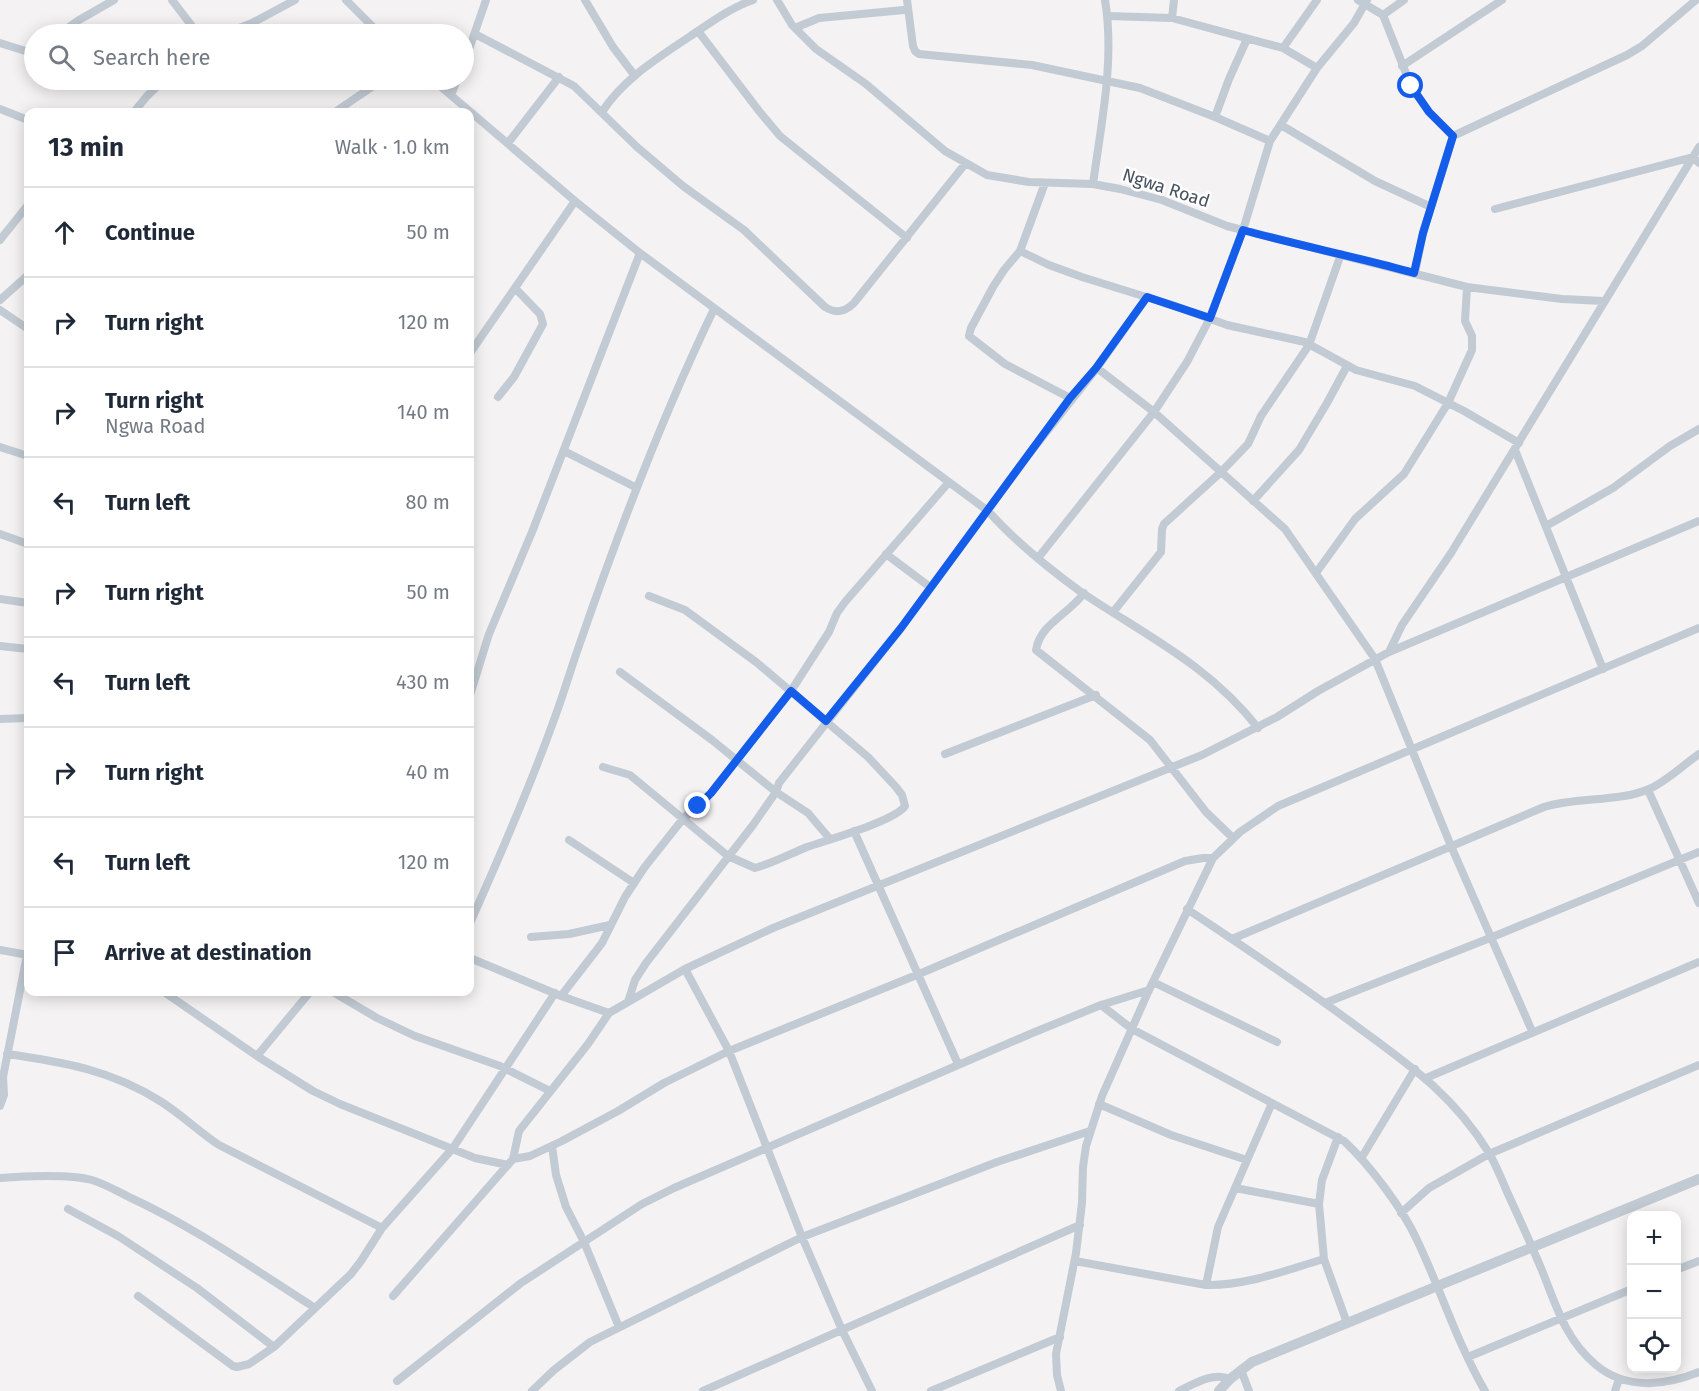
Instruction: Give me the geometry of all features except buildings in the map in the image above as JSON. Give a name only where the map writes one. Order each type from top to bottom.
[{"type":"street","points":[[73,24],[114,0]]},
{"type":"street","points":[[172,0],[190,24]]},
{"type":"street","points":[[249,24],[294,0]]},
{"type":"street","points":[[346,0],[370,24]]},
{"type":"street","points":[[585,0],[613,47],[635,76]]},
{"type":"street","points":[[602,112],[614,96],[635,76],[732,9],[753,0]]},
{"type":"street","name":"Ngwa Road","points":[[777,0],[785,16],[816,49],[866,84],[945,151],[965,164],[998,178],[1045,183],[1093,184],[1162,200],[1227,226],[1467,287],[1562,299],[1603,301]]},
{"type":"street","points":[[1093,184],[1107,81],[1108,16],[1105,0]]},
{"type":"street","points":[[1172,18],[1174,0]]},
{"type":"street","points":[[1283,48],[1317,0]]},
{"type":"street","points":[[1383,15],[1404,0]]},
{"type":"street","points":[[1402,66],[1502,0]]},
{"type":"street","points":[[1414,273],[1453,136],[1468,127],[1627,55],[1642,46],[1696,0]]},
{"type":"street","points":[[483,2],[475,34],[574,86],[638,147],[683,186],[744,230],[830,310],[841,312],[849,308],[965,164]]},
{"type":"street","points":[[1038,558],[1154,412],[1187,362],[1210,318],[1243,230],[1270,141],[1317,68],[1354,23],[1363,2],[1383,15],[1402,66],[1419,99],[1453,136]]},
{"type":"street","points":[[795,28],[819,18],[904,10],[908,4]]},
{"type":"street","points":[[908,4],[913,46],[919,54],[1032,65],[1140,88],[1270,141]]},
{"type":"street","points":[[1108,16],[1172,18],[1283,48],[1317,68]]},
{"type":"street","points":[[698,31],[780,136],[907,238]]},
{"type":"street","points":[[1215,117],[1247,39]]},
{"type":"street","points":[[0,43],[24,50]]},
{"type":"street","points":[[508,143],[559,77]]},
{"type":"street","points":[[137,108],[153,90]]},
{"type":"street","points":[[340,108],[367,90]]},
{"type":"street","points":[[445,90],[461,108]]},
{"type":"street","points":[[451,95],[453,90]]},
{"type":"street","points":[[0,109],[24,118]]},
{"type":"street","points":[[474,118],[508,143],[639,253],[988,511],[1011,535],[1084,593],[1204,673],[1232,697],[1258,728]]},
{"type":"street","points":[[1281,125],[1375,181],[1431,207]]},
{"type":"street","points":[[1389,652],[1402,625],[1451,553],[1603,301],[1696,160],[1699,147]]},
{"type":"street","points":[[1495,209],[1696,160]]},
{"type":"street","points":[[1045,183],[1020,251],[993,287],[969,336],[1005,364],[1070,398]]},
{"type":"street","points":[[474,347],[575,201]]},
{"type":"street","points":[[0,240],[24,210]]},
{"type":"street","points":[[1020,251],[1082,277],[1227,325],[1297,340],[1347,366],[1373,376],[1406,382],[1448,402],[1517,446],[1603,669]]},
{"type":"street","points":[[474,682],[489,634],[564,451],[639,253]]},
{"type":"street","points":[[1114,611],[1161,552],[1164,524],[1248,444],[1261,416],[1309,345],[1341,254]]},
{"type":"street","points":[[0,300],[24,279]]},
{"type":"street","points":[[1316,573],[1355,519],[1404,474],[1448,402],[1472,350],[1472,336],[1465,321],[1467,287]]},
{"type":"street","points":[[498,397],[514,377],[543,324],[540,314],[514,288]]},
{"type":"street","points":[[628,1002],[635,980],[646,963],[776,792],[779,783],[826,721],[901,628],[1147,297]]},
{"type":"street","points":[[474,914],[554,720],[637,488],[685,368],[714,309]]},
{"type":"street","points":[[0,310],[24,326]]},
{"type":"street","points":[[1253,501],[1299,450],[1328,403],[1347,366]]},
{"type":"street","points":[[1096,368],[1154,412],[1292,537],[1375,659],[1451,846],[1532,1031]]},
{"type":"street","points":[[1546,526],[1613,488],[1670,446],[1699,429]]},
{"type":"street","points":[[0,447],[24,455]]},
{"type":"street","points":[[564,451],[637,488]]},
{"type":"street","points":[[138,1296],[237,1367],[249,1364],[274,1347],[351,1274],[382,1228],[453,1148],[558,994],[592,957],[634,884],[682,820],[711,793],[791,691],[829,632],[837,614],[949,482]]},
{"type":"street","points":[[393,1296],[511,1162],[519,1131],[588,1044],[609,1013],[685,969],[773,928],[1225,745],[1389,652],[1699,521]]},
{"type":"street","points":[[0,534],[24,543]]},
{"type":"street","points":[[886,554],[930,587]]},
{"type":"street","points":[[1084,593],[1072,608],[1046,628],[1037,642],[1036,650],[1144,735],[1206,812],[1233,838]]},
{"type":"street","points":[[603,767],[630,775],[728,856],[755,868],[898,813],[903,809],[905,803],[896,787],[876,765],[756,662],[694,616],[675,605],[649,596]]},
{"type":"street","points":[[0,599],[24,602]]},
{"type":"street","points":[[1061,1391],[1056,1364],[1075,1261],[1080,1225],[1083,1167],[1090,1131],[1099,1104],[1151,986],[1213,858],[1233,838],[1278,806],[1699,628]]},
{"type":"street","points":[[0,646],[24,649]]},
{"type":"street","points":[[620,672],[776,792],[808,813],[830,839]]},
{"type":"street","points":[[945,754],[1095,695]]},
{"type":"street","points":[[0,719],[24,718]]},
{"type":"street","points":[[1232,939],[1554,804],[1648,790],[1699,754]]},
{"type":"street","points":[[1648,790],[1699,903]]},
{"type":"street","points":[[854,831],[958,1064]]},
{"type":"street","points":[[569,840],[634,884]]},
{"type":"street","points":[[1325,1003],[1699,852]]},
{"type":"street","points":[[170,996],[313,1091],[475,1158],[511,1162],[552,1146],[618,1111],[664,1083],[729,1051],[919,974],[1185,861],[1213,858]]},
{"type":"street","points":[[1187,909],[1325,1003],[1414,1069],[1459,1111],[1489,1154],[1532,1246],[1567,1332],[1584,1354],[1598,1367],[1619,1379],[1644,1384],[1666,1382],[1699,1372]]},
{"type":"street","points":[[531,937],[569,934],[610,925]]},
{"type":"street","points":[[0,950],[24,954]]},
{"type":"street","points":[[474,960],[609,1013]]},
{"type":"street","points":[[1426,1078],[1532,1031],[1699,962]]},
{"type":"street","points":[[685,969],[729,1051],[802,1237],[842,1330],[872,1391]]},
{"type":"street","points":[[0,1106],[4,1095],[3,1077],[7,1054],[24,974]]},
{"type":"street","points":[[397,1381],[521,1282],[642,1204],[767,1146],[1101,1005],[1151,986],[1277,1042]]},
{"type":"street","points":[[257,1056],[307,996]]},
{"type":"street","points":[[340,996],[377,1018],[415,1036],[506,1069],[550,1091]]},
{"type":"street","points":[[1101,1005],[1132,1029],[1338,1137],[1362,1157],[1416,1238],[1485,1391]]},
{"type":"street","points":[[7,1054],[69,1063],[126,1082],[175,1110],[202,1134],[219,1145],[382,1228]]},
{"type":"street","points":[[1401,1213],[1429,1188],[1489,1154],[1699,1065]]},
{"type":"street","points":[[1362,1157],[1414,1069]]},
{"type":"street","points":[[1206,1285],[1218,1227],[1272,1103]]},
{"type":"street","points":[[1099,1104],[1171,1136],[1247,1160]]},
{"type":"street","points":[[532,1391],[554,1370],[590,1342],[802,1237],[997,1162],[1090,1131]]},
{"type":"street","points":[[1338,1137],[1322,1180],[1319,1204],[1324,1259],[1347,1323]]},
{"type":"street","points":[[552,1146],[556,1175],[563,1199],[584,1242],[619,1327]]},
{"type":"street","points":[[0,1179],[38,1176],[92,1180],[179,1222],[315,1308]]},
{"type":"street","points":[[1219,1391],[1240,1370],[1252,1362],[1699,1179]]},
{"type":"street","points":[[1235,1188],[1319,1204]]},
{"type":"street","points":[[68,1209],[118,1236],[197,1288],[274,1347]]},
{"type":"street","points":[[703,1391],[1080,1225]]},
{"type":"street","points":[[1075,1261],[1206,1285],[1221,1285],[1261,1277],[1324,1259]]},
{"type":"street","points":[[1681,1268],[1699,1261]]},
{"type":"street","points":[[1468,1357],[1627,1291]]},
{"type":"street","points":[[931,1391],[1060,1337]]},
{"type":"street","points":[[1240,1370],[1249,1391]]},
{"type":"street","points":[[1179,1391],[1209,1378],[1221,1376],[1230,1379]]},
{"type":"street","points":[[1615,1391],[1619,1379]]},
{"type":"route","points":[[698,806],[711,793],[791,691],[826,721],[901,628],[1147,297],[1210,318],[1243,230],[1414,273],[1423,233],[1453,136],[1429,112],[1411,86]]}]
